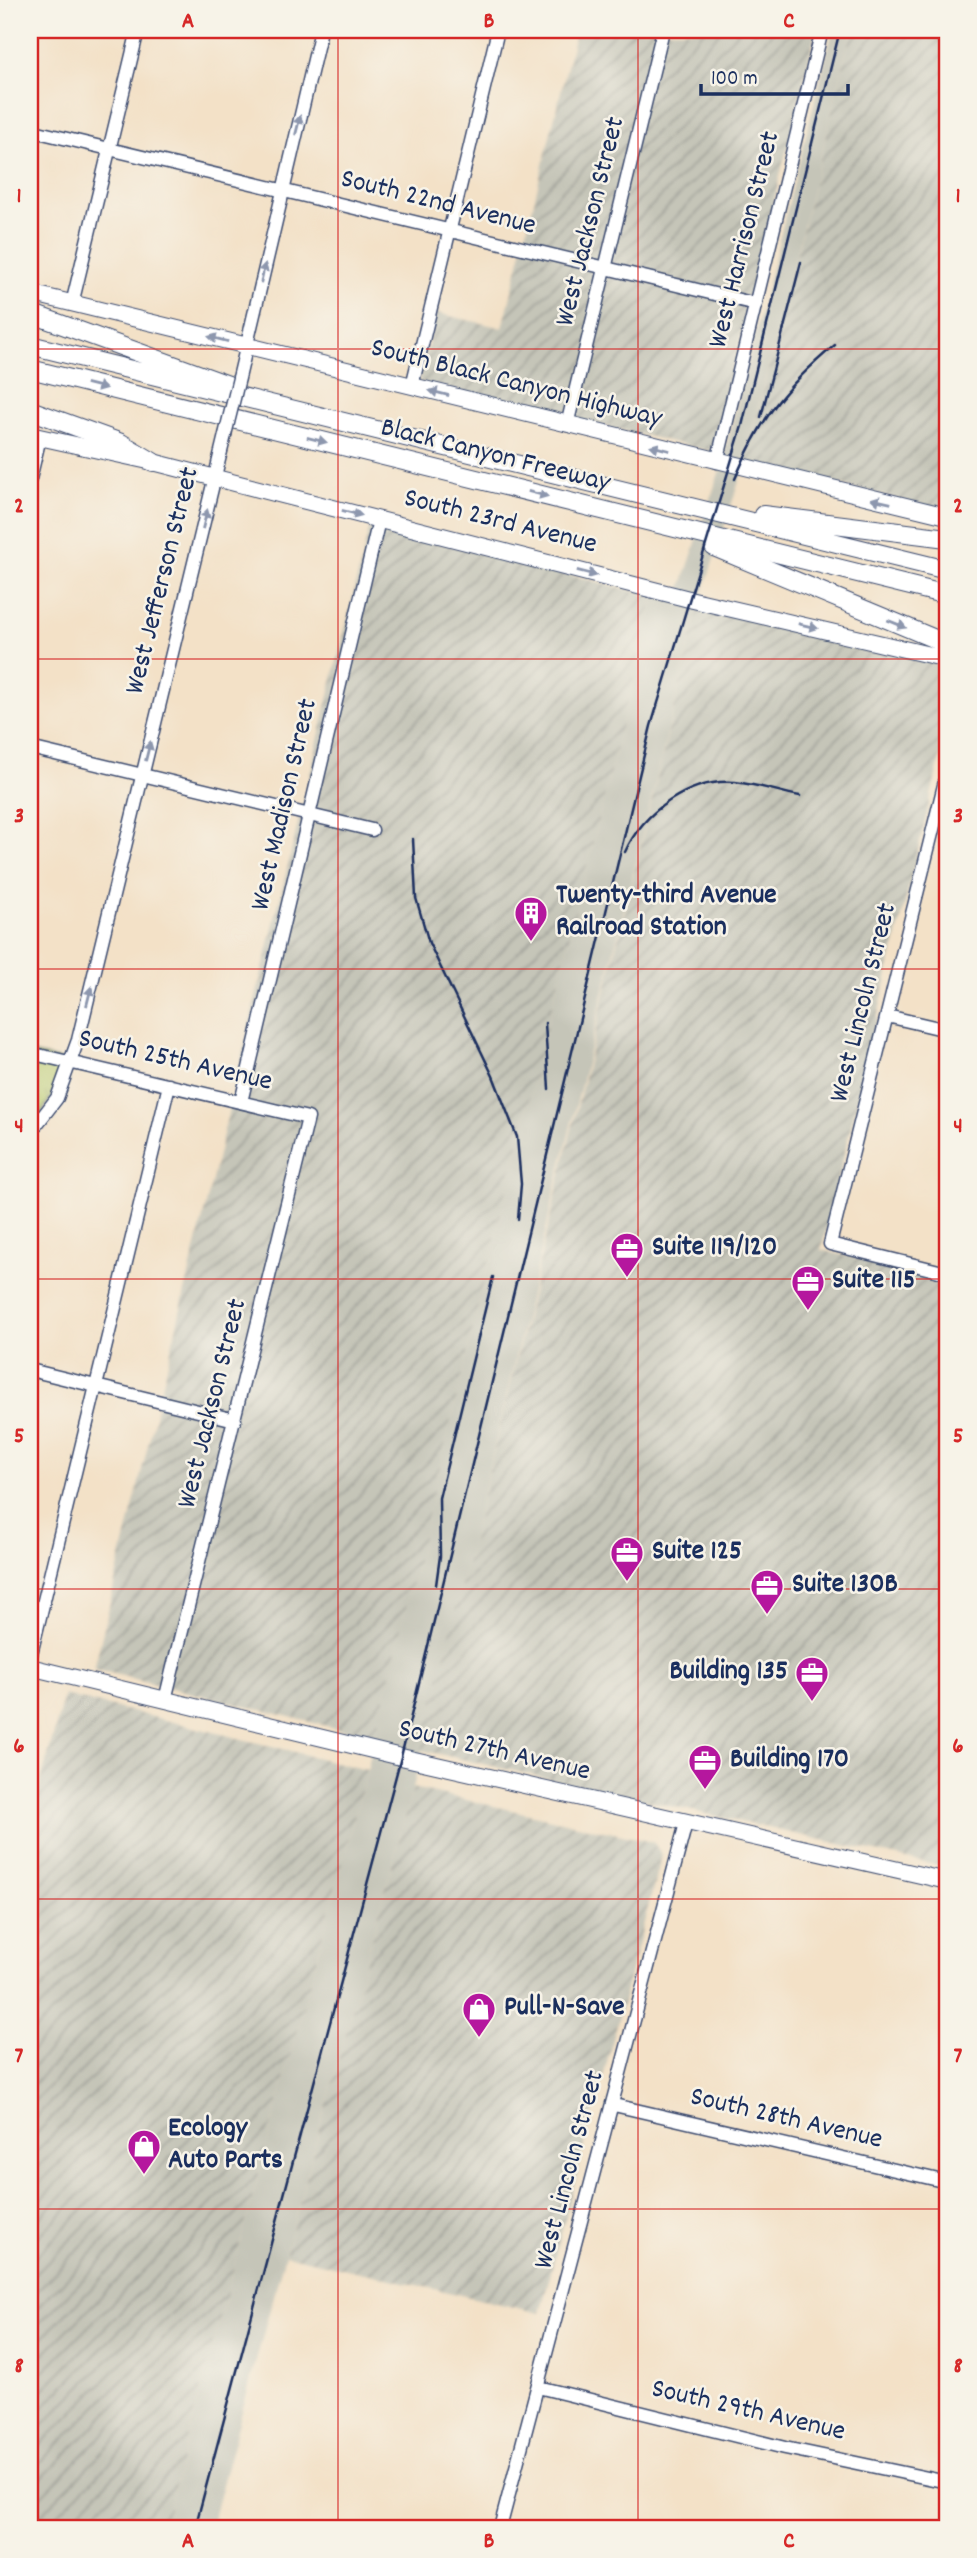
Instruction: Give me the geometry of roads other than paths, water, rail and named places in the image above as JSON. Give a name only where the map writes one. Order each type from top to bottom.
[{"type":"highway","points":[[30,313],[217,379],[256,401]]},
{"type":"highway","name":"Black Canyon Freeway","points":[[30,345],[947,570]]},
{"type":"highway","name":"Black Canyon Freeway","points":[[30,369],[947,595]]},
{"type":"highway","points":[[30,410],[121,443],[152,462]]},
{"type":"highway","points":[[674,503],[947,538]]},
{"type":"highway","points":[[649,522],[947,645]]},
{"type":"main road","name":"South Black Canyon Highway","points":[[30,293],[947,516]]},
{"type":"main road","name":"South 23rd Avenue","points":[[35,436],[215,477],[689,598],[947,659]]},
{"type":"main road","name":"South 27th Avenue","points":[[30,1667],[686,1823],[947,1881]]},
{"type":"street","points":[[72,304],[138,30]]},
{"type":"street","name":"West Jefferson Street","points":[[30,1133],[57,1098],[71,1062],[215,477],[321,30]]},
{"type":"street","points":[[412,386],[498,30]]},
{"type":"street","name":"West Jackson Street","points":[[568,425],[663,30]]},
{"type":"street","name":"West Harrison Street","points":[[717,462],[822,30]]},
{"type":"street","name":"South 22nd Avenue","points":[[30,130],[756,304]]},
{"type":"street","points":[[30,479],[35,436]]},
{"type":"street","name":"West Madison Street","points":[[241,1102],[379,520]]},
{"type":"street","points":[[30,748],[372,830]]},
{"type":"street","name":"West Lincoln Street","points":[[947,773],[830,1244],[947,1273]]},
{"type":"street","points":[[887,1016],[947,1030]]},
{"type":"street","name":"South 25th Avenue","points":[[30,1053],[308,1118]]},
{"type":"street","points":[[30,1658],[169,1086]]},
{"type":"street","name":"West Jackson Street","points":[[164,1700],[236,1420],[308,1118]]},
{"type":"street","points":[[30,1370],[236,1420]]},
{"type":"street","name":"West Lincoln Street","points":[[500,2528],[614,2105],[686,1823]]},
{"type":"street","name":"South 28th Avenue","points":[[614,2105],[947,2182]]},
{"type":"street","name":"South 29th Avenue","points":[[538,2387],[785,2448],[947,2482]]},
{"type":"railway","points":[[195,2528],[401,1757],[651,726],[742,426],[840,30]]},
{"type":"railway","points":[[761,417],[801,262]]},
{"type":"railway","points":[[735,479],[754,438],[776,405],[802,375],[835,345]]},
{"type":"railway","points":[[625,852],[633,837],[656,811],[670,800],[701,786],[735,782],[800,796]]},
{"type":"railway","points":[[413,839],[416,898],[429,943],[493,1076],[517,1137],[521,1184],[518,1219]]},
{"type":"railway","points":[[545,1023],[549,1089]]},
{"type":"railway","points":[[436,1585],[440,1556],[439,1498],[493,1277]]},
{"type":"place","name":"Twenty-third Avenue Railroad Station","points":[[531,943]]},
{"type":"place","name":"Suite 119/120","points":[[627,1279]]},
{"type":"place","name":"Suite 115","points":[[808,1312]]},
{"type":"place","name":"Suite 125","points":[[627,1583]]},
{"type":"place","name":"Suite 130B","points":[[767,1616]]},
{"type":"place","name":"Building 135","points":[[812,1703]]},
{"type":"place","name":"Building 170","points":[[705,1791]]},
{"type":"place","name":"Pull-N-Save","points":[[479,2039]]},
{"type":"place","name":"Ecology Auto Parts","points":[[144,2176]]}]
